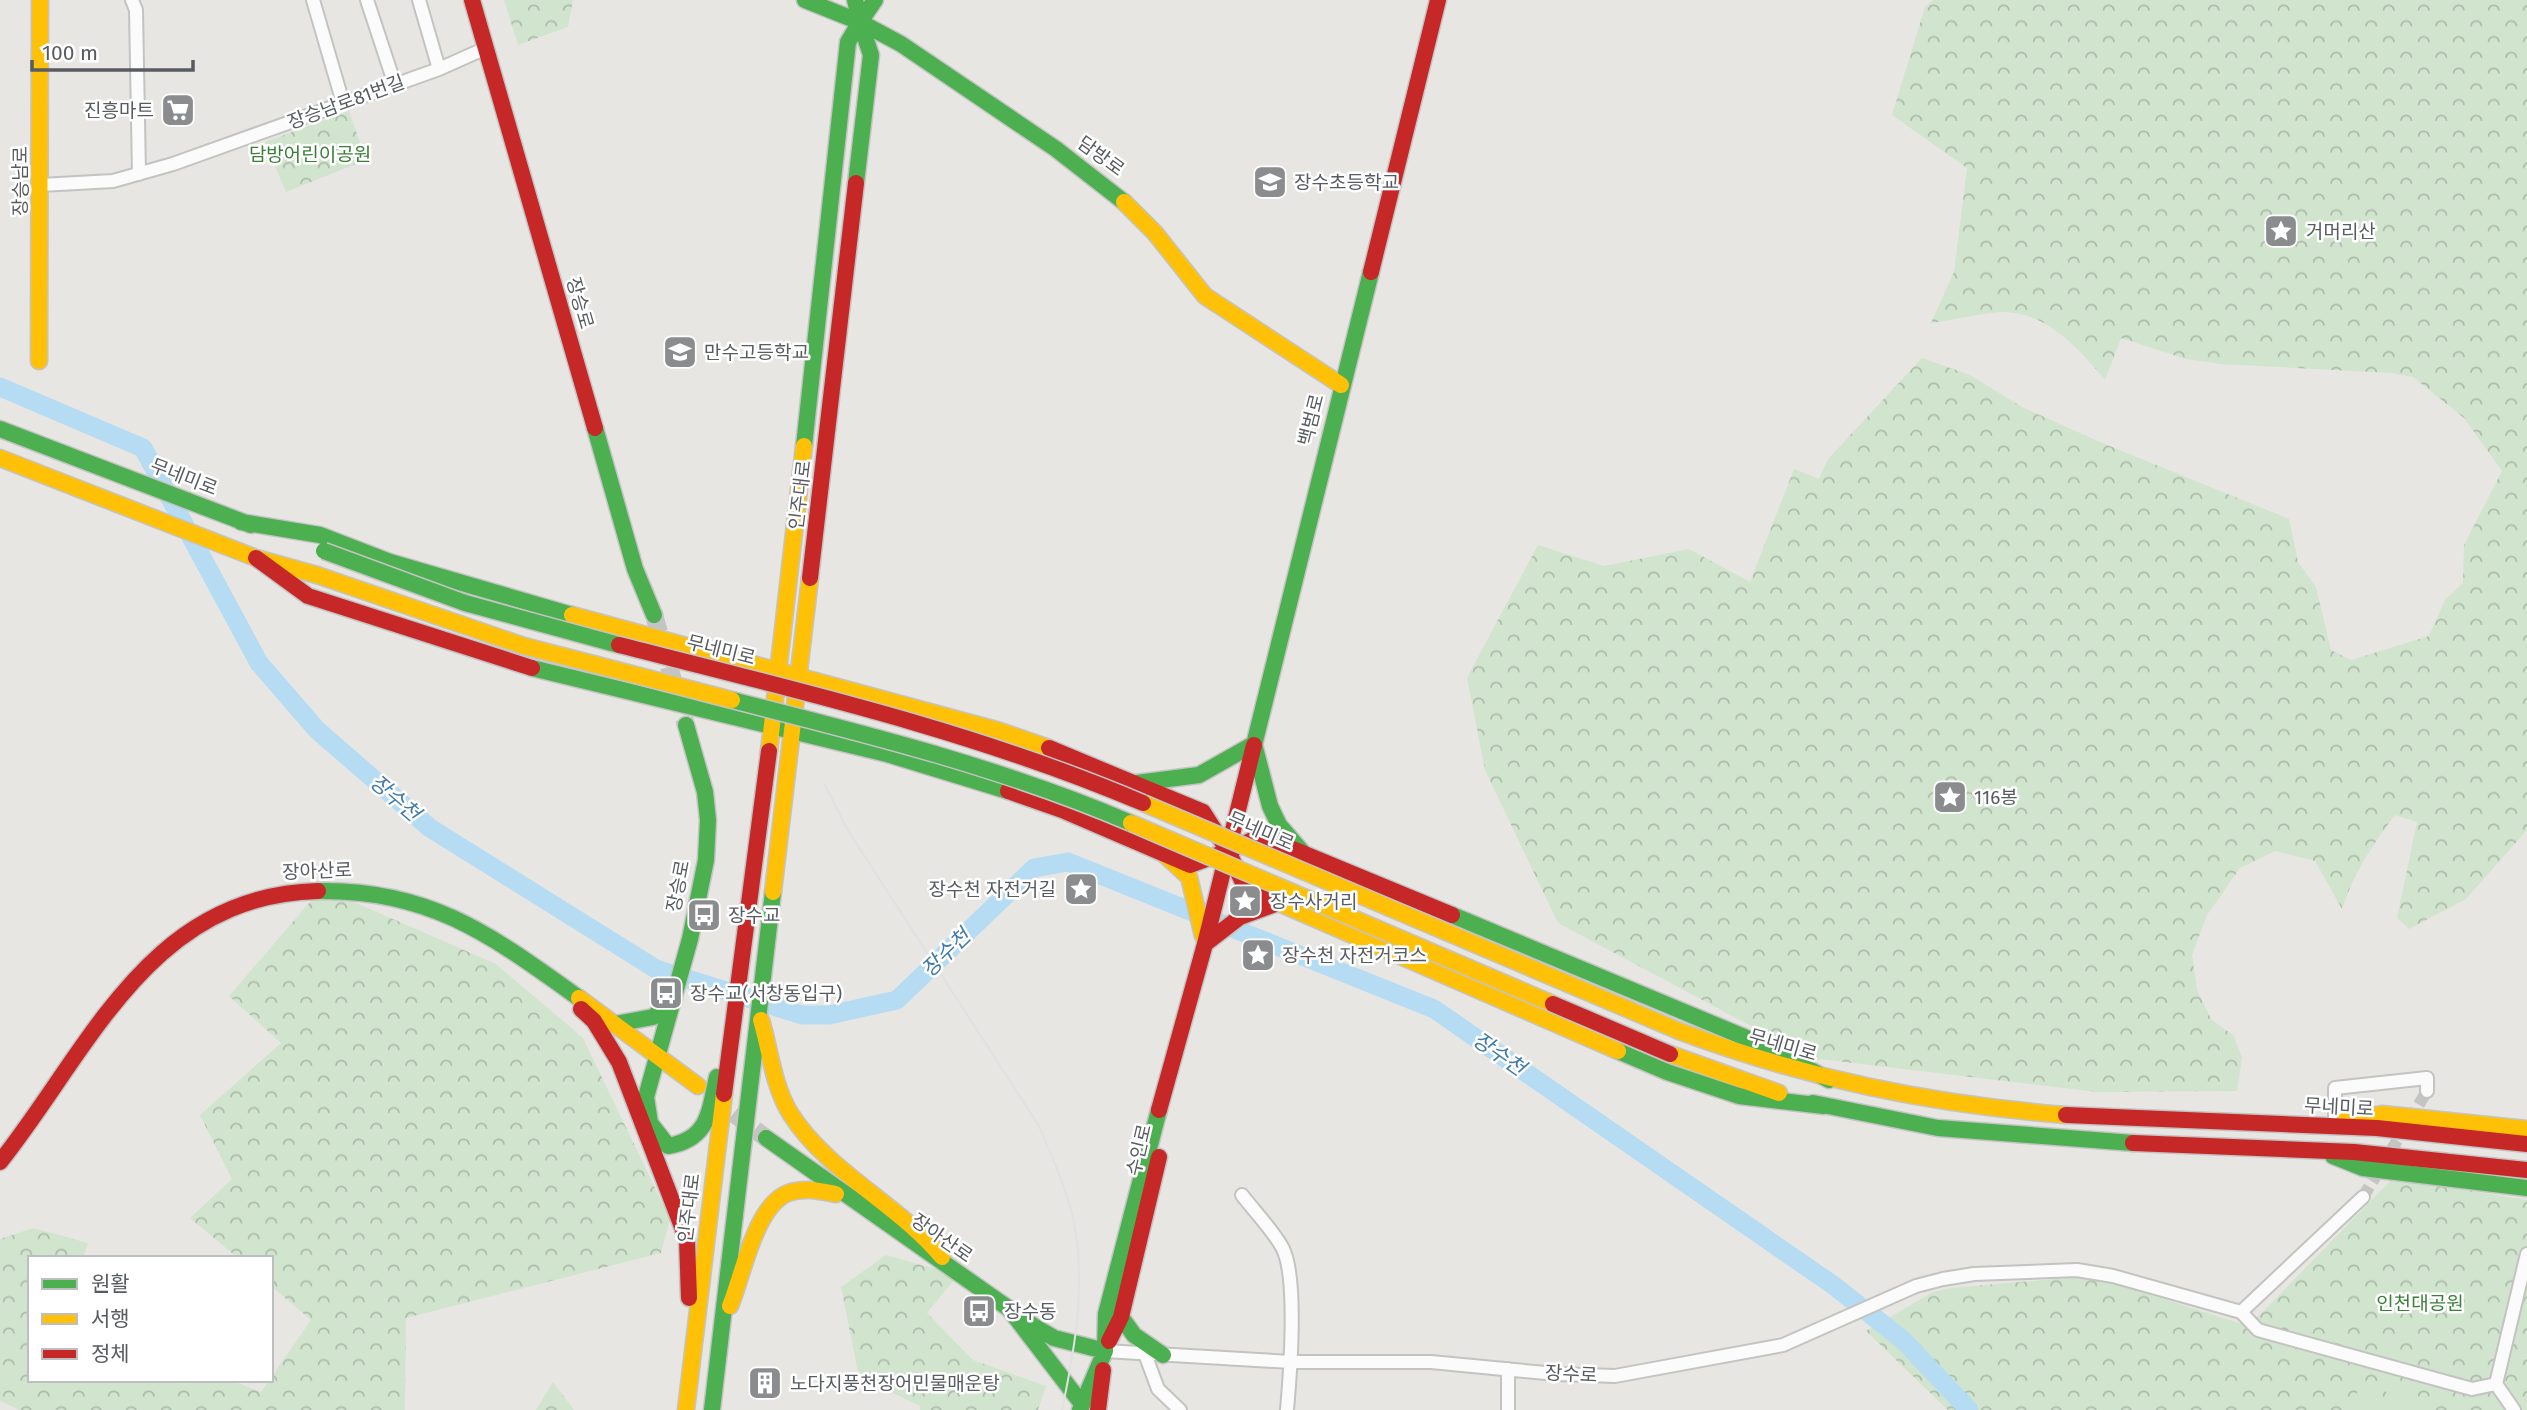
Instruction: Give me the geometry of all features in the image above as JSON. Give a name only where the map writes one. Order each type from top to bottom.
[{"type":"main road","name":"장승남로","points":[[39,361],[40,0]]},
{"type":"main road","name":"장승로","points":[[472,0],[635,569],[654,615]]},
{"type":"main road","name":"담방로","points":[[805,0],[860,22],[988,100],[1116,193],[1154,233],[1205,296],[1341,385]]},
{"type":"main road","name":"인주대로","points":[[760,1017],[871,55],[855,0]]},
{"type":"main road","name":"인주대로","points":[[686,1410],[739,969],[780,672],[848,42],[875,0]]},
{"type":"main road","name":"백범로","points":[[1228,851],[1438,0]]},
{"type":"main road","name":"무네미로","points":[[0,429],[242,522],[465,603],[531,623],[864,707],[1072,773],[1752,1060],[1924,1100],[2011,1110],[2426,1132],[2527,1144]]},
{"type":"main road","points":[[0,458],[256,558],[317,575],[524,646],[869,735],[1063,794],[1670,1054],[1747,1083],[1824,1106]]},
{"type":"main road","points":[[242,522],[320,535],[390,562],[463,584],[1000,731],[1137,783],[1203,812],[1228,851],[1246,889],[1667,1072],[1739,1096],[1824,1106],[1922,1125],[2009,1136],[2425,1156],[2527,1170]]},
{"type":"main road","points":[[256,558],[307,596],[522,666],[772,729],[887,754],[990,785],[1062,810],[1190,865],[1261,836],[1768,1047],[1829,1080]]},
{"type":"main road","name":"장승로","points":[[686,725],[706,795],[708,833],[688,944],[645,1107],[659,1139],[668,1146],[684,1145],[696,1139],[704,1127],[734,1011]]},
{"type":"main road","points":[[1137,783],[1182,780],[1205,772],[1233,751],[1254,744],[1270,806],[1279,825],[1304,854]]},
{"type":"main road","name":"수인로","points":[[1098,1410],[1106,1314],[1228,851]]},
{"type":"main road","points":[[1163,853],[1189,877],[1203,949]]},
{"type":"main road","name":"장아산로","points":[[0,1163],[132,980],[160,952],[203,922],[242,904],[274,894],[322,888],[370,891],[460,919],[549,977],[660,1055],[698,1086]]},
{"type":"main road","points":[[1203,949],[1240,916],[1278,903]]},
{"type":"main road","name":"수인로","points":[[1081,1407],[1121,1317],[1160,1155],[1203,949]]},
{"type":"main road","points":[[549,977],[594,1021],[619,1062],[687,1240],[690,1269],[686,1410]]},
{"type":"main road","points":[[615,1024],[653,1017],[675,995]]},
{"type":"main road","points":[[760,1017],[779,1089],[790,1112],[810,1139],[927,1236],[950,1270]]},
{"type":"main road","points":[[712,1410],[760,1017]]},
{"type":"main road","points":[[2316,1127],[2382,1114],[2527,1129]]},
{"type":"main road","name":"장아산로","points":[[766,1138],[950,1270],[1054,1338],[1105,1351]]},
{"type":"main road","points":[[2317,1150],[2363,1168],[2527,1188]]},
{"type":"main road","points":[[723,1319],[739,1288],[762,1216],[770,1204],[780,1195],[803,1187],[849,1198]]},
{"type":"main road","points":[[1010,1310],[1081,1407]]},
{"type":"main road","points":[[1121,1317],[1135,1335],[1163,1355]]},
{"type":"street","points":[[132,0],[136,10],[139,174]]},
{"type":"street","points":[[313,0],[343,103]]},
{"type":"street","points":[[367,0],[395,85]]},
{"type":"street","points":[[419,0],[439,69]]},
{"type":"street","name":"장승남로81번길","points":[[41,185],[94,184],[139,174],[395,85],[486,48]]},
{"type":"street","points":[[2334,1123],[2335,1088],[2427,1079],[2427,1091]]},
{"type":"street","points":[[1242,1195],[1283,1249],[1290,1293],[1291,1362],[1287,1410]]},
{"type":"street","points":[[2363,1197],[2241,1312],[2258,1330],[2472,1389],[2496,1384]]},
{"type":"street","points":[[2514,1410],[2496,1384],[2527,1254]]},
{"type":"street","name":"장수로","points":[[1105,1351],[1291,1362],[1383,1361],[1615,1376],[1783,1345],[1844,1321],[1916,1286],[1943,1279],[1974,1274],[2077,1270],[2113,1276],[2241,1312]]},
{"type":"street","points":[[1145,1354],[1158,1389],[1180,1410]]},
{"type":"street","points":[[1508,1370],[1508,1410]]},
{"type":"green space","points":[[504,0],[573,0],[568,27],[518,45]]},
{"type":"green space","points":[[1933,0],[2527,0],[2527,830],[2466,899],[2409,929],[2397,918],[2417,822],[2395,815],[2364,860],[2342,909],[2315,861],[2275,851],[2240,868],[2207,915],[2192,955],[2197,990],[2211,1019],[2234,1036],[2242,1058],[2237,1091],[2097,1092],[1811,1058],[1558,923],[1485,770],[1467,678],[1538,545],[1604,566],[1689,549],[1750,582],[1794,469],[1819,479],[1828,459],[1922,358],[1970,375],[2022,407],[2100,442],[2289,519],[2298,562],[2316,587],[2331,650],[2351,660],[2429,636],[2445,600],[2463,583],[2464,545],[2502,471],[2464,418],[2413,377],[2391,373],[2221,364],[2186,359],[2121,338],[2105,380],[2072,344],[2032,317],[2000,312],[1931,323],[1954,272],[1967,168],[1892,115],[1925,7]]},
{"type":"green space","name":"담방어린이공원","points":[[349,111],[366,160],[286,192],[265,142]]},
{"type":"green space","points":[[322,888],[496,964],[583,1038],[670,1219],[661,1253],[406,1318],[405,1410],[20,1410],[0,1401],[0,1239],[33,1228],[88,1243],[84,1256],[28,1256],[28,1382],[235,1382],[261,1392],[268,1382],[273,1382],[273,1375],[311,1320],[273,1288],[273,1256],[236,1256],[190,1218],[232,1179],[200,1115],[281,1043],[229,996]]},
{"type":"green space","name":"인천대공원","points":[[2393,1178],[2527,1200],[2527,1410],[1948,1410],[1866,1331],[1933,1292],[1951,1288],[2090,1276],[2249,1326]]},
{"type":"green space","points":[[886,1255],[958,1275],[927,1313],[973,1360],[1046,1386],[1038,1410],[920,1410],[920,1406],[859,1377],[841,1287]]},
{"type":"green space","points":[[553,1382],[574,1410],[536,1410]]},
{"type":"green space","points":[[2418,1388],[2418,1410],[2387,1410],[2386,1389]]},
{"type":"green space","points":[[2357,1389],[2381,1389],[2382,1410],[2358,1410]]},
{"type":"waterway","name":"장수천","points":[[0,387],[143,448],[259,663],[317,730],[430,828],[656,969],[802,1015],[829,1015],[897,1000],[1034,868],[1068,862],[1434,1009],[1833,1285],[1903,1340],[1969,1410]]},
{"type":"tunnel","points":[[654,615],[686,725]]},
{"type":"tunnel","points":[[2363,1197],[2427,1091]]},
{"type":"tunnel","points":[[712,1097],[766,1138]]},
{"type":"tram line","points":[[825,785],[847,829],[1039,1126],[1059,1173],[1074,1223],[1079,1270],[1075,1340],[1062,1410]]},
{"type":"traffic: fast","points":[[805,0],[860,22],[901,44],[1056,149],[1124,202]]},
{"type":"traffic: fast","points":[[804,446],[848,42],[860,22],[855,0]]},
{"type":"traffic: fast","points":[[856,183],[871,55],[860,22],[875,0]]},
{"type":"traffic: fast","points":[[1254,745],[1371,272]]},
{"type":"traffic: fast","points":[[595,428],[635,569],[654,615]]},
{"type":"traffic: fast","points":[[0,429],[251,525]]},
{"type":"traffic: fast","points":[[241,522],[320,535],[390,562],[572,615]]},
{"type":"traffic: fast","points":[[324,551],[465,603],[619,645]]},
{"type":"traffic: fast","points":[[532,668],[887,754],[1008,791]]},
{"type":"traffic: fast","points":[[732,700],[883,739],[984,769],[1034,785],[1131,823]]},
{"type":"traffic: fast","points":[[686,725],[705,792],[708,820],[706,860],[690,939],[646,1097],[650,1123],[668,1146],[692,1137],[705,1122],[717,1077]]},
{"type":"traffic: fast","points":[[1137,783],[1199,775],[1254,744],[1270,806],[1279,825],[1304,854]]},
{"type":"traffic: fast","points":[[318,891],[358,892],[394,898],[458,920],[488,936],[579,998]]},
{"type":"traffic: fast","points":[[712,1410],[773,892]]},
{"type":"traffic: fast","points":[[1452,915],[1768,1047],[1829,1080]]},
{"type":"traffic: fast","points":[[615,1024],[653,1017],[674,1000]]},
{"type":"traffic: fast","points":[[1618,1051],[1667,1072],[1739,1096],[1824,1106]]},
{"type":"traffic: fast","points":[[1813,1103],[1938,1128],[2133,1143]]},
{"type":"traffic: fast","points":[[1080,1410],[1105,1351],[1106,1314],[1159,1110]]},
{"type":"traffic: fast","points":[[766,1138],[1035,1327],[1054,1338],[1105,1351]]},
{"type":"traffic: fast","points":[[2333,1156],[2363,1168],[2527,1188]]},
{"type":"traffic: fast","points":[[1010,1310],[1082,1404]]},
{"type":"traffic: fast","points":[[1121,1317],[1134,1335],[1163,1355]]},
{"type":"traffic: slow","points":[[39,361],[40,0]]},
{"type":"traffic: slow","points":[[1124,202],[1155,233],[1205,296],[1341,385]]},
{"type":"traffic: slow","points":[[769,751],[804,446]]},
{"type":"traffic: slow","points":[[0,458],[256,558],[317,575]]},
{"type":"traffic: slow","points":[[317,575],[524,646],[732,700]]},
{"type":"traffic: slow","points":[[773,892],[810,578]]},
{"type":"traffic: slow","points":[[572,615],[1000,731],[1049,748]]},
{"type":"traffic: slow","points":[[1143,803],[1679,1031]]},
{"type":"traffic: slow","points":[[1131,823],[1553,1004]]},
{"type":"traffic: slow","points":[[1163,853],[1189,877],[1203,936]]},
{"type":"traffic: slow","points":[[1272,900],[1618,1051]]},
{"type":"traffic: slow","points":[[579,998],[698,1086]]},
{"type":"traffic: slow","points":[[761,1020],[772,1067],[784,1102],[805,1134],[842,1170],[904,1220],[942,1257]]},
{"type":"traffic: slow","points":[[1679,1031],[1775,1063],[1870,1087],[1966,1104],[2066,1115]]},
{"type":"traffic: slow","points":[[1670,1054],[1779,1093]]},
{"type":"traffic: slow","points":[[686,1410],[724,1094]]},
{"type":"traffic: slow","points":[[2344,1121],[2382,1114],[2527,1129]]},
{"type":"traffic: slow","points":[[730,1306],[751,1243],[767,1212],[777,1200],[800,1190],[836,1194]]},
{"type":"traffic: jam","points":[[472,0],[595,428]]},
{"type":"traffic: jam","points":[[1371,272],[1438,0]]},
{"type":"traffic: jam","points":[[810,578],[856,183]]},
{"type":"traffic: jam","points":[[256,558],[308,596],[532,668]]},
{"type":"traffic: jam","points":[[619,645],[950,733],[1079,777],[1143,803]]},
{"type":"traffic: jam","points":[[1159,1110],[1205,944],[1254,745]]},
{"type":"traffic: jam","points":[[1049,748],[1203,812],[1228,851],[1261,836],[1452,915]]},
{"type":"traffic: jam","points":[[724,1094],[769,751]]},
{"type":"traffic: jam","points":[[1008,791],[1062,810],[1190,865],[1228,851],[1246,889],[1272,900]]},
{"type":"traffic: jam","points":[[0,1162],[96,1028],[129,986],[167,949],[210,919],[260,899],[318,891]]},
{"type":"traffic: jam","points":[[1205,944],[1240,917],[1278,903]]},
{"type":"traffic: jam","points":[[1553,1004],[1670,1054]]},
{"type":"traffic: jam","points":[[581,1009],[594,1021],[619,1062],[687,1240],[689,1298]]},
{"type":"traffic: jam","points":[[2066,1115],[2377,1128],[2527,1144]]},
{"type":"traffic: jam","points":[[2133,1143],[2354,1152],[2527,1170]]},
{"type":"traffic: jam","points":[[1109,1341],[1121,1317],[1159,1157]]},
{"type":"traffic: jam","points":[[1098,1410],[1103,1370]]},
{"type":"place","name":"진흥마트","points":[[178,110]]},
{"type":"place","name":"장수초등학교","points":[[1270,182]]},
{"type":"place","name":"거머리산","points":[[2281,231]]},
{"type":"place","name":"만수고등학교","points":[[680,352]]},
{"type":"place","name":"116봉","points":[[1950,797]]},
{"type":"place","name":"장수천 자전거길","points":[[1081,889]]},
{"type":"place","name":"장수사거리","points":[[1245,901]]},
{"type":"place","name":"장수교","points":[[704,915]]},
{"type":"place","name":"장수천 자전거코스","points":[[1258,955]]},
{"type":"place","name":"장수교(서창동입구)","points":[[666,993]]},
{"type":"place","name":"장수동","points":[[979,1311]]},
{"type":"place","name":"노다지풍천장어민물매운탕","points":[[765,1383]]}]
